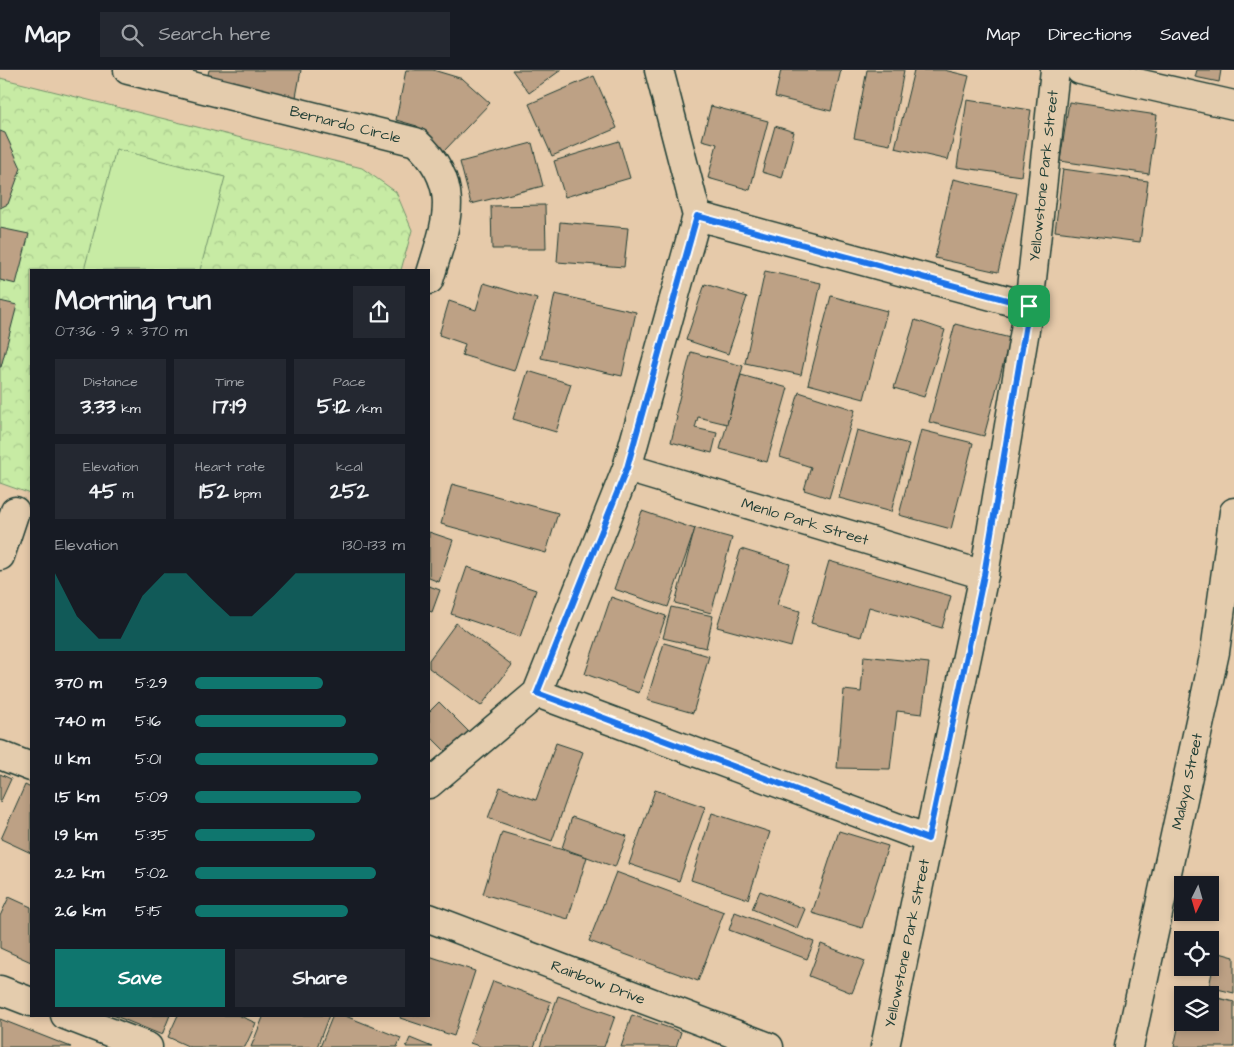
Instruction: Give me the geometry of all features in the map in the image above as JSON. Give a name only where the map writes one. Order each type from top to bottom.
[{"type":"street","name":"Bernardo Circle","points":[[128,70],[175,76],[416,142],[431,156],[447,194],[448,214],[430,277]]},
{"type":"street","points":[[430,783],[537,693],[627,468],[697,216],[659,70]]},
{"type":"street","name":"Yellowstone Park Street","points":[[885,1047],[984,575],[1029,306],[1055,70]]},
{"type":"street","points":[[1080,70],[1234,104]]},
{"type":"street","points":[[697,216],[1029,306]]},
{"type":"street","name":"Menlo Park Street","points":[[627,468],[984,575]]},
{"type":"street","points":[[0,556],[16,511]]},
{"type":"street","name":"Malaya Street","points":[[1129,1047],[1215,652],[1234,512]]},
{"type":"street","points":[[537,693],[928,839]]},
{"type":"street","points":[[0,755],[30,767]]},
{"type":"street","name":"Rainbow Drive","points":[[430,918],[769,1047]]},
{"type":"street","points":[[0,990],[30,1002]]},
{"type":"street","points":[[70,1017],[148,1047]]},
{"type":"green space","points":[[0,78],[362,168],[396,192],[412,230],[401,269],[30,269],[30,494],[0,483]]},
{"type":"green space","points":[[116,149],[225,177],[200,269],[84,269]]},
{"type":"building","points":[[209,70],[301,70],[296,97],[207,79]]},
{"type":"building","points":[[406,70],[433,70],[463,79],[490,103],[444,151],[417,126],[396,120]]},
{"type":"building","points":[[512,70],[561,70],[529,93]]},
{"type":"building","points":[[781,70],[841,70],[831,111],[775,97]]},
{"type":"building","points":[[867,70],[904,70],[890,145],[854,138]]},
{"type":"building","points":[[914,70],[944,70],[969,76],[948,160],[895,148]]},
{"type":"building","points":[[1197,70],[1221,70],[1219,82],[1195,77]]},
{"type":"building","points":[[594,76],[617,128],[552,156],[529,104]]},
{"type":"building","points":[[967,100],[1031,110],[1021,176],[957,167]]},
{"type":"building","points":[[1069,102],[1157,115],[1149,174],[1060,161]]},
{"type":"building","points":[[711,106],[768,121],[750,190],[708,178],[717,144],[702,140]]},
{"type":"building","points":[[775,126],[794,132],[782,178],[762,172]]},
{"type":"building","points":[[0,131],[5,133],[21,168],[8,204],[0,208]]},
{"type":"building","points":[[619,141],[630,178],[565,197],[554,161]]},
{"type":"building","points":[[532,143],[543,186],[471,204],[460,162]]},
{"type":"building","points":[[1063,169],[1148,181],[1140,242],[1055,231]]},
{"type":"building","points":[[953,179],[1017,193],[998,272],[935,258]]},
{"type":"building","points":[[545,205],[546,249],[492,249],[491,206]]},
{"type":"building","points":[[560,222],[628,228],[624,267],[557,262]]},
{"type":"building","points":[[0,228],[29,234],[16,284],[0,280]]},
{"type":"building","points":[[765,271],[821,283],[801,375],[745,363]]},
{"type":"building","points":[[484,283],[537,299],[514,371],[462,355],[465,344],[439,335],[449,301],[476,310]]},
{"type":"building","points":[[705,284],[747,297],[728,354],[686,340]]},
{"type":"building","points":[[555,294],[636,312],[622,376],[541,358]]},
{"type":"building","points":[[831,296],[887,311],[864,399],[808,384]]},
{"type":"building","points":[[0,301],[17,305],[1,367],[0,367]]},
{"type":"building","points":[[915,320],[945,330],[924,397],[894,388]]},
{"type":"building","points":[[955,324],[1010,338],[984,436],[929,422]]},
{"type":"building","points":[[691,352],[743,366],[727,424],[698,417],[695,428],[717,433],[712,453],[671,442],[677,417],[675,415]]},
{"type":"building","points":[[528,371],[571,384],[556,432],[513,419]]},
{"type":"building","points":[[741,375],[788,388],[767,462],[720,449]]},
{"type":"building","points":[[799,392],[855,410],[829,498],[804,490],[811,467],[780,457]]},
{"type":"building","points":[[857,430],[909,444],[891,512],[839,498]]},
{"type":"building","points":[[921,430],[973,443],[951,529],[899,515]]},
{"type":"building","points":[[452,484],[558,513],[546,553],[441,524]]},
{"type":"building","points":[[642,511],[695,529],[668,607],[614,589]]},
{"type":"building","points":[[695,528],[732,538],[711,613],[675,603]]},
{"type":"building","points":[[430,532],[453,540],[439,582],[430,578]]},
{"type":"building","points":[[741,549],[790,564],[777,605],[800,611],[791,647],[717,627]]},
{"type":"building","points":[[829,561],[951,596],[942,628],[869,607],[861,637],[811,623]]},
{"type":"building","points":[[467,567],[536,590],[520,637],[451,614]]},
{"type":"building","points":[[430,586],[440,590],[432,612],[430,611]]},
{"type":"building","points":[[611,597],[666,616],[639,693],[585,674]]},
{"type":"building","points":[[671,607],[713,616],[706,648],[663,638]]},
{"type":"building","points":[[456,623],[512,665],[481,706],[430,669],[430,659]]},
{"type":"building","points":[[664,643],[709,656],[693,713],[647,700]]},
{"type":"building","points":[[864,656],[929,663],[922,714],[897,711],[890,769],[837,768],[844,690],[861,692]]},
{"type":"building","points":[[439,702],[469,732],[447,753],[430,736],[430,711]]},
{"type":"building","points":[[556,743],[583,752],[552,841],[488,818],[500,787],[536,800]]},
{"type":"building","points":[[0,774],[11,779],[0,803]]},
{"type":"building","points":[[25,785],[30,788],[30,853],[1,839]]},
{"type":"building","points":[[655,790],[705,807],[679,881],[629,864]]},
{"type":"building","points":[[712,813],[770,832],[748,899],[691,880]]},
{"type":"building","points":[[572,817],[627,836],[615,867],[562,848]]},
{"type":"building","points":[[839,831],[888,846],[862,928],[812,913]]},
{"type":"building","points":[[502,832],[587,857],[568,919],[483,894]]},
{"type":"building","points":[[616,872],[724,912],[698,981],[589,941]]},
{"type":"building","points":[[760,891],[805,909],[797,928],[752,909]]},
{"type":"building","points":[[9,897],[30,907],[30,962],[0,948],[0,916]]},
{"type":"building","points":[[735,912],[814,942],[807,959],[729,930]]},
{"type":"building","points":[[821,944],[865,961],[852,993],[809,976]]},
{"type":"building","points":[[1219,953],[1234,957],[1234,993],[1219,989],[1219,986],[1209,986],[1211,976],[1219,976]]},
{"type":"building","points":[[430,956],[475,971],[454,1036],[400,1018],[430,1017]]},
{"type":"building","points":[[493,981],[551,1002],[534,1047],[482,1047],[470,1043]]},
{"type":"building","points":[[558,996],[615,1016],[604,1047],[540,1047]]},
{"type":"building","points":[[1219,998],[1234,1002],[1234,1047],[1174,1047],[1177,1031],[1219,1031]]},
{"type":"building","points":[[632,1015],[681,1032],[676,1047],[621,1047]]},
{"type":"building","points":[[118,1017],[169,1017],[162,1035]]},
{"type":"building","points":[[177,1017],[242,1017],[256,1023],[245,1047],[190,1047],[168,1037]]},
{"type":"building","points":[[263,1017],[328,1017],[317,1047],[251,1047]]},
{"type":"building","points":[[332,1017],[348,1017],[401,1038],[397,1047],[320,1047]]},
{"type":"building","points":[[0,1019],[71,1047],[0,1047]]},
{"type":"building","points":[[410,1038],[432,1047],[406,1047]]},
{"type":"route","points":[[697,216],[1029,306],[984,575],[928,839],[537,693],[627,468],[697,216]]}]
